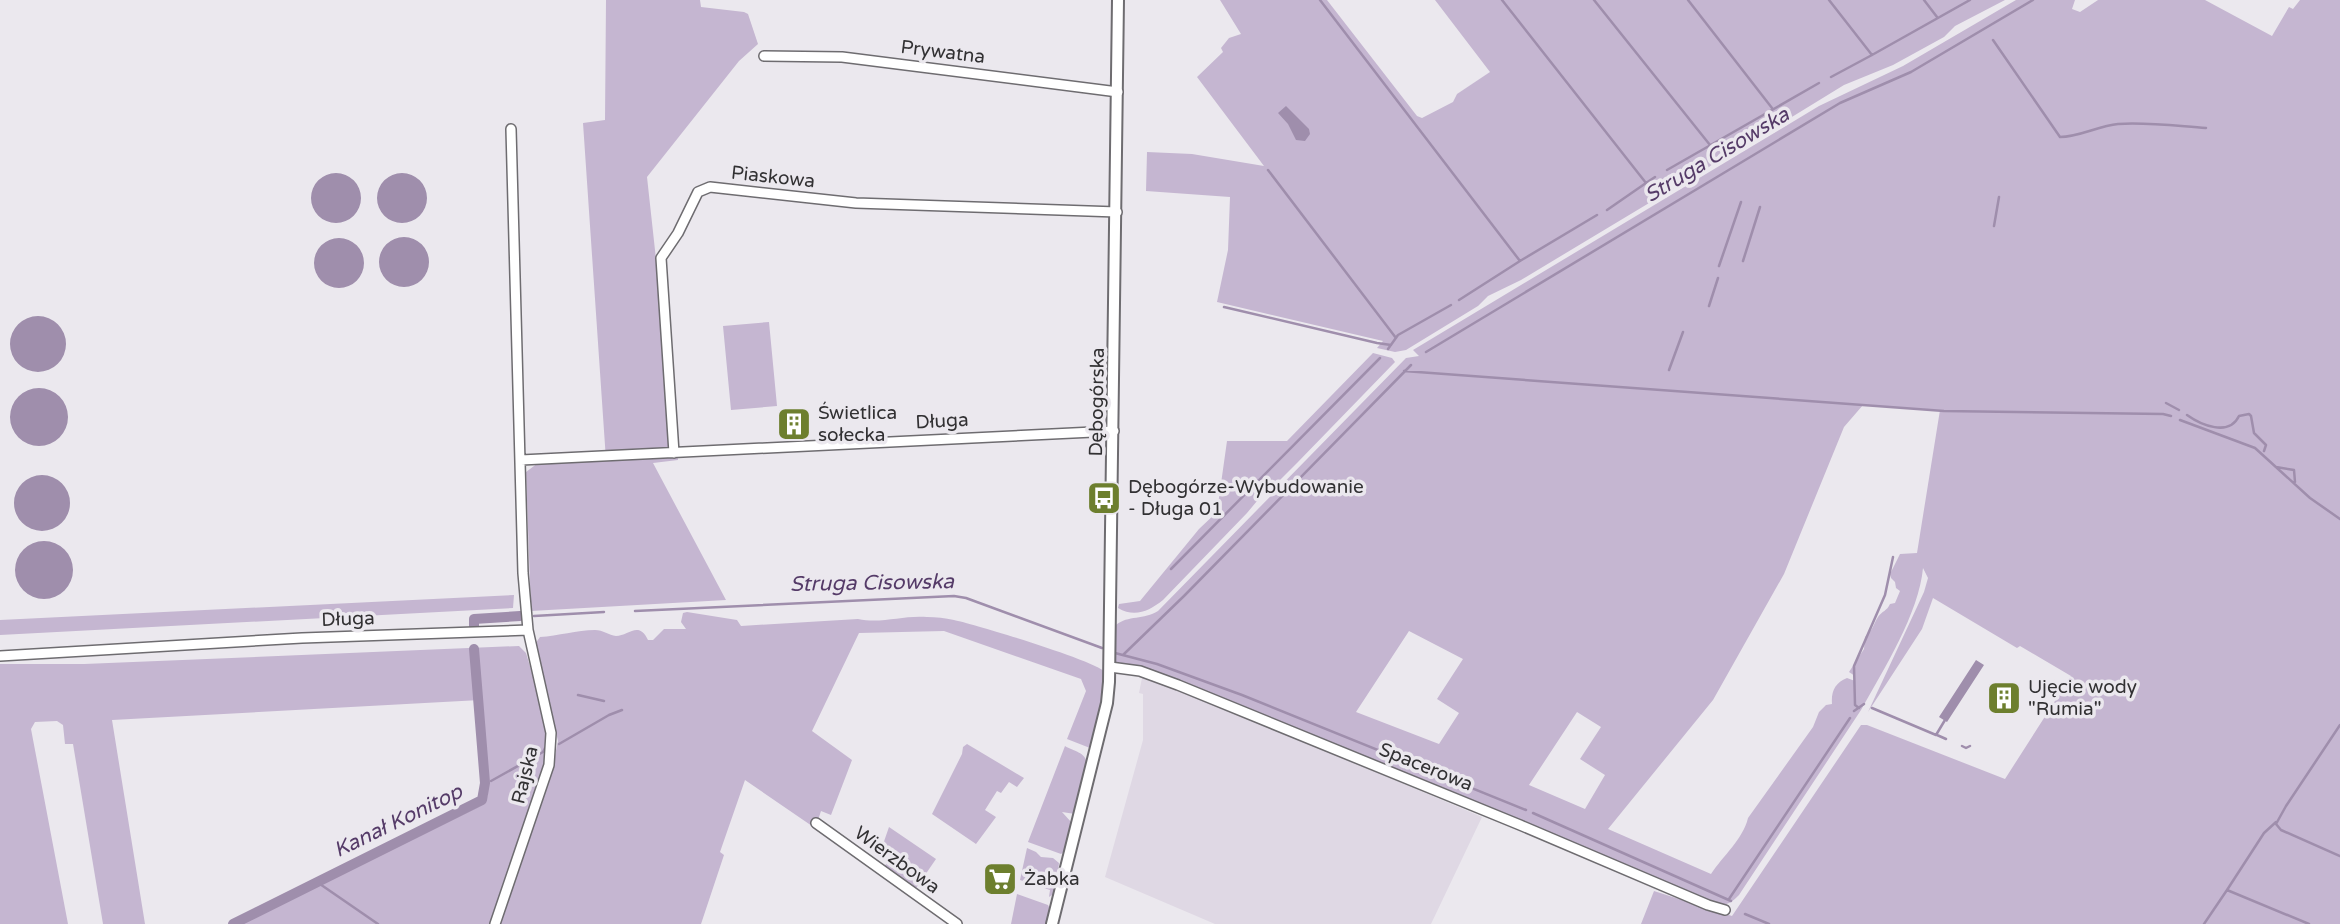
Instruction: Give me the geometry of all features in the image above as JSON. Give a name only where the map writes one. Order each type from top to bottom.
[{"type":"street","name":"Dębogórska","points":[[1052,924],[1107,703],[1110,667],[1118,0]]},
{"type":"street","name":"Prywatna","points":[[764,56],[842,57],[1118,92]]},
{"type":"street","points":[[511,129],[523,573],[528,630]]},
{"type":"street","name":"Piaskowa","points":[[674,453],[661,258],[678,233],[698,192],[710,187],[856,203],[1117,212]]},
{"type":"street","name":"Długa","points":[[521,460],[1114,431]]},
{"type":"street","name":"Długa","points":[[0,656],[302,638],[528,630]]},
{"type":"street","name":"Rajska","points":[[495,924],[545,778],[552,747],[528,630]]},
{"type":"street","name":"Spacerowa","points":[[1110,667],[1140,671],[1178,685],[1725,910]]},
{"type":"street","name":"Wierzbowa","points":[[816,823],[957,924]]},
{"type":"shaded area","points":[[606,0],[700,0],[701,7],[744,12],[748,14],[758,44],[739,61],[647,177],[678,460],[653,463],[726,600],[531,611],[526,472],[538,463],[606,460],[583,123],[605,120]]},
{"type":"shaded area","points":[[1220,0],[1327,0],[1417,116],[1422,118],[1453,102],[1457,94],[1490,72],[1435,0],[2005,0],[1955,26],[1944,37],[1893,65],[1844,85],[1521,280],[1488,296],[1478,306],[1406,350],[1395,352],[1377,348],[1383,341],[1217,302],[1228,250],[1230,197],[1146,191],[1147,152],[1192,154],[1264,166],[1197,77],[1223,52],[1221,48],[1229,38],[1241,34]]},
{"type":"shaded area","points":[[2016,0],[2075,0],[2072,9],[2080,12],[2098,0],[2205,0],[2272,36],[2289,7],[2293,9],[2300,0],[2340,0],[2340,924],[1641,924],[1654,891],[1732,916],[1861,725],[1867,725],[2005,779],[2071,676],[2020,646],[2017,648],[1933,598],[1922,629],[1868,712],[1924,592],[1928,578],[1923,568],[1908,622],[1861,710],[1739,895],[1723,905],[1715,904],[1225,699],[1140,667],[1115,665],[1116,625],[1158,611],[1406,358],[1419,356],[1413,350],[1819,106],[1903,66]],"holes":[[[1863,405],[1940,410],[1917,553],[1900,554],[1890,574],[1900,591],[1895,603],[1890,604],[1880,615],[1865,637],[1864,649],[1849,672],[1855,676],[1855,681],[1847,678],[1837,685],[1833,691],[1832,704],[1826,705],[1819,712],[1813,727],[1711,874],[1608,829],[1713,700],[1784,574],[1844,427]],[[1409,631],[1463,659],[1437,699],[1459,713],[1439,744],[1356,712]],[[1577,712],[1601,727],[1580,759],[1605,775],[1585,809],[1529,785]]]},
{"type":"shaded area","points":[[1286,106],[1309,129],[1310,134],[1305,141],[1296,140],[1288,124],[1278,113]]},
{"type":"shaded area","points":[[336,173],[354,180],[361,198],[354,216],[336,223],[318,216],[311,198],[318,180]]},
{"type":"shaded area","points":[[402,173],[420,180],[427,198],[420,216],[402,223],[384,216],[377,198],[384,180]]},
{"type":"shaded area","points":[[404,237],[422,244],[429,262],[422,280],[404,287],[386,280],[379,262],[386,244]]},
{"type":"shaded area","points":[[339,238],[357,245],[364,263],[357,281],[339,288],[321,281],[314,263],[321,245]]},
{"type":"shaded area","points":[[32,316],[44,316],[54,320],[62,328],[66,344],[62,360],[54,368],[44,372],[32,372],[22,368],[14,360],[10,350],[10,338],[14,328],[22,320]]},
{"type":"shaded area","points":[[769,322],[777,406],[731,410],[723,326]]},
{"type":"shaded area","points":[[1373,353],[1392,358],[1395,362],[1278,482],[1267,489],[1163,600],[1142,612],[1130,613],[1118,608],[1119,604],[1140,601],[1199,529],[1217,512],[1227,441],[1287,441]]},
{"type":"shaded area","points":[[39,388],[55,393],[63,401],[68,417],[63,433],[55,441],[39,446],[23,441],[15,433],[10,417],[15,401],[23,393]]},
{"type":"shaded area","points":[[36,475],[48,475],[58,479],[66,487],[70,503],[66,519],[58,527],[48,531],[36,531],[26,527],[18,519],[14,509],[14,497],[18,487],[26,479]]},
{"type":"shaded area","points":[[44,541],[60,546],[68,554],[73,570],[68,586],[60,594],[44,599],[28,594],[20,586],[15,570],[20,554],[28,546]]},
{"type":"shaded area","points":[[514,595],[513,608],[0,635],[0,620]]},
{"type":"shaded area","points":[[683,613],[737,620],[741,626],[858,619],[876,621],[940,618],[985,628],[1059,652],[1105,672],[1100,712],[1090,748],[1067,739],[1086,691],[1081,679],[944,631],[859,633],[812,731],[852,760],[831,815],[821,811],[812,826],[745,780],[720,852],[724,855],[701,924],[499,924],[550,779],[558,741],[535,644],[540,637],[595,630],[616,636],[637,630],[645,634],[648,640],[653,640],[664,629],[686,629],[681,622]]},
{"type":"shaded area","points":[[519,646],[526,653],[547,731],[545,770],[490,924],[238,924],[480,806],[488,794],[480,700],[112,720],[145,924],[103,924],[73,744],[65,744],[63,725],[57,721],[35,722],[31,729],[68,924],[0,924],[0,664],[84,664]]},
{"type":"shaded area","points":[[1976,660],[1984,665],[1947,722],[1939,717]]},
{"type":"shaded area","points":[[1142,678],[1213,703],[1482,817],[1431,924],[1215,924],[1105,877],[1143,740],[1143,694],[1139,693]]},
{"type":"shaded area","points":[[967,744],[1024,778],[1017,787],[1009,782],[1001,793],[997,791],[985,810],[996,817],[976,844],[932,814],[963,747]]},
{"type":"shaded area","points":[[1065,746],[1082,754],[1087,764],[1075,814],[1062,812],[1072,823],[1065,851],[1061,854],[1028,842]]},
{"type":"shaded area","points":[[889,827],[936,859],[914,891],[883,869],[889,859],[880,853]]},
{"type":"shaded area","points":[[1027,848],[1041,857],[1053,858],[1059,863],[1055,893],[1049,897],[1050,890],[1020,880]]},
{"type":"shaded area","points":[[1017,894],[1048,905],[1051,911],[1048,924],[1011,924]]},
{"type":"waterway","points":[[1320,0],[1520,261],[1459,300]]},
{"type":"waterway","points":[[1502,0],[1646,183],[1655,177]]},
{"type":"waterway","points":[[1594,0],[1710,145]]},
{"type":"waterway","points":[[1688,0],[1772,108]]},
{"type":"waterway","points":[[1829,0],[1872,55],[1831,77]]},
{"type":"waterway","points":[[1924,0],[1937,17]]},
{"type":"waterway","points":[[1872,55],[1970,0]]},
{"type":"waterway","name":"Struga Cisowska","points":[[1426,352],[1840,103],[1911,72],[2033,0]]},
{"type":"waterway","points":[[1993,40],[2060,137],[2118,124],[2206,128]]},
{"type":"waterway","points":[[1667,170],[1819,83]]},
{"type":"waterway","points":[[1268,170],[1396,338]]},
{"type":"waterway","points":[[1607,210],[1646,183]]},
{"type":"waterway","points":[[1994,226],[1999,197]]},
{"type":"waterway","points":[[1719,266],[1741,202]]},
{"type":"waterway","points":[[1743,261],[1760,207]]},
{"type":"waterway","points":[[1520,261],[1597,215]]},
{"type":"waterway","points":[[1709,306],[1718,278]]},
{"type":"waterway","points":[[1388,349],[1398,335],[1451,305]]},
{"type":"waterway","points":[[1224,307],[1391,345]]},
{"type":"waterway","points":[[1669,370],[1683,332]]},
{"type":"waterway","points":[[1171,569],[1380,358]]},
{"type":"waterway","name":"Struga Cisowska","points":[[1124,654],[1411,365]]},
{"type":"waterway","points":[[1404,371],[1944,411],[2171,416]]},
{"type":"waterway","points":[[2166,403],[2179,410]]},
{"type":"waterway","points":[[2187,415],[2207,425],[2222,428],[2229,426],[2239,416],[2249,414],[2254,433],[2266,445],[2264,451]]},
{"type":"waterway","points":[[2180,420],[2255,448],[2310,498],[2340,519]]},
{"type":"waterway","points":[[2276,467],[2294,470],[2295,482]]},
{"type":"waterway","points":[[1859,708],[1855,705],[1854,666],[1885,595],[1893,557]]},
{"type":"waterway","name":"Struga Cisowska","points":[[635,611],[954,596],[1102,648]]},
{"type":"waterway","name":"Struga Cisowska","points":[[534,616],[604,612]]},
{"type":"waterway","name":"Struga Cisowska","points":[[474,626],[474,619],[520,616]]},
{"type":"waterway","name":"Kanał Konitop","points":[[233,924],[482,800],[485,783],[474,649]]},
{"type":"waterway","points":[[1115,653],[1157,664],[1242,695],[1526,810]]},
{"type":"waterway","points":[[578,695],[604,701]]},
{"type":"waterway","points":[[1854,711],[1864,704]]},
{"type":"waterway","points":[[1872,708],[1936,735],[1945,720]]},
{"type":"waterway","points":[[559,744],[622,710]]},
{"type":"waterway","points":[[1729,899],[1850,718]]},
{"type":"waterway","points":[[2340,725],[2276,824],[2281,830],[2340,856]]},
{"type":"waterway","points":[[1937,735],[1946,739]]},
{"type":"waterway","points":[[1962,746],[1970,746]]},
{"type":"waterway","points":[[491,781],[543,752],[545,748]]},
{"type":"waterway","points":[[1533,813],[1731,901]]},
{"type":"waterway","points":[[2227,890],[2264,833],[2276,822]]},
{"type":"waterway","points":[[317,882],[378,924]]},
{"type":"waterway","points":[[2204,924],[2227,890],[2309,924]]},
{"type":"waterway","points":[[1745,914],[1769,924]]},
{"type":"place","name":"Świetlica sołecka","points":[[794,424]]},
{"type":"place","name":"Dębogórze-Wybudowanie - Długa 01","points":[[1104,498]]},
{"type":"place","name":"Ujęcie wody \"Rumia\"","points":[[2004,698]]},
{"type":"place","name":"Żabka","points":[[1000,879]]}]
